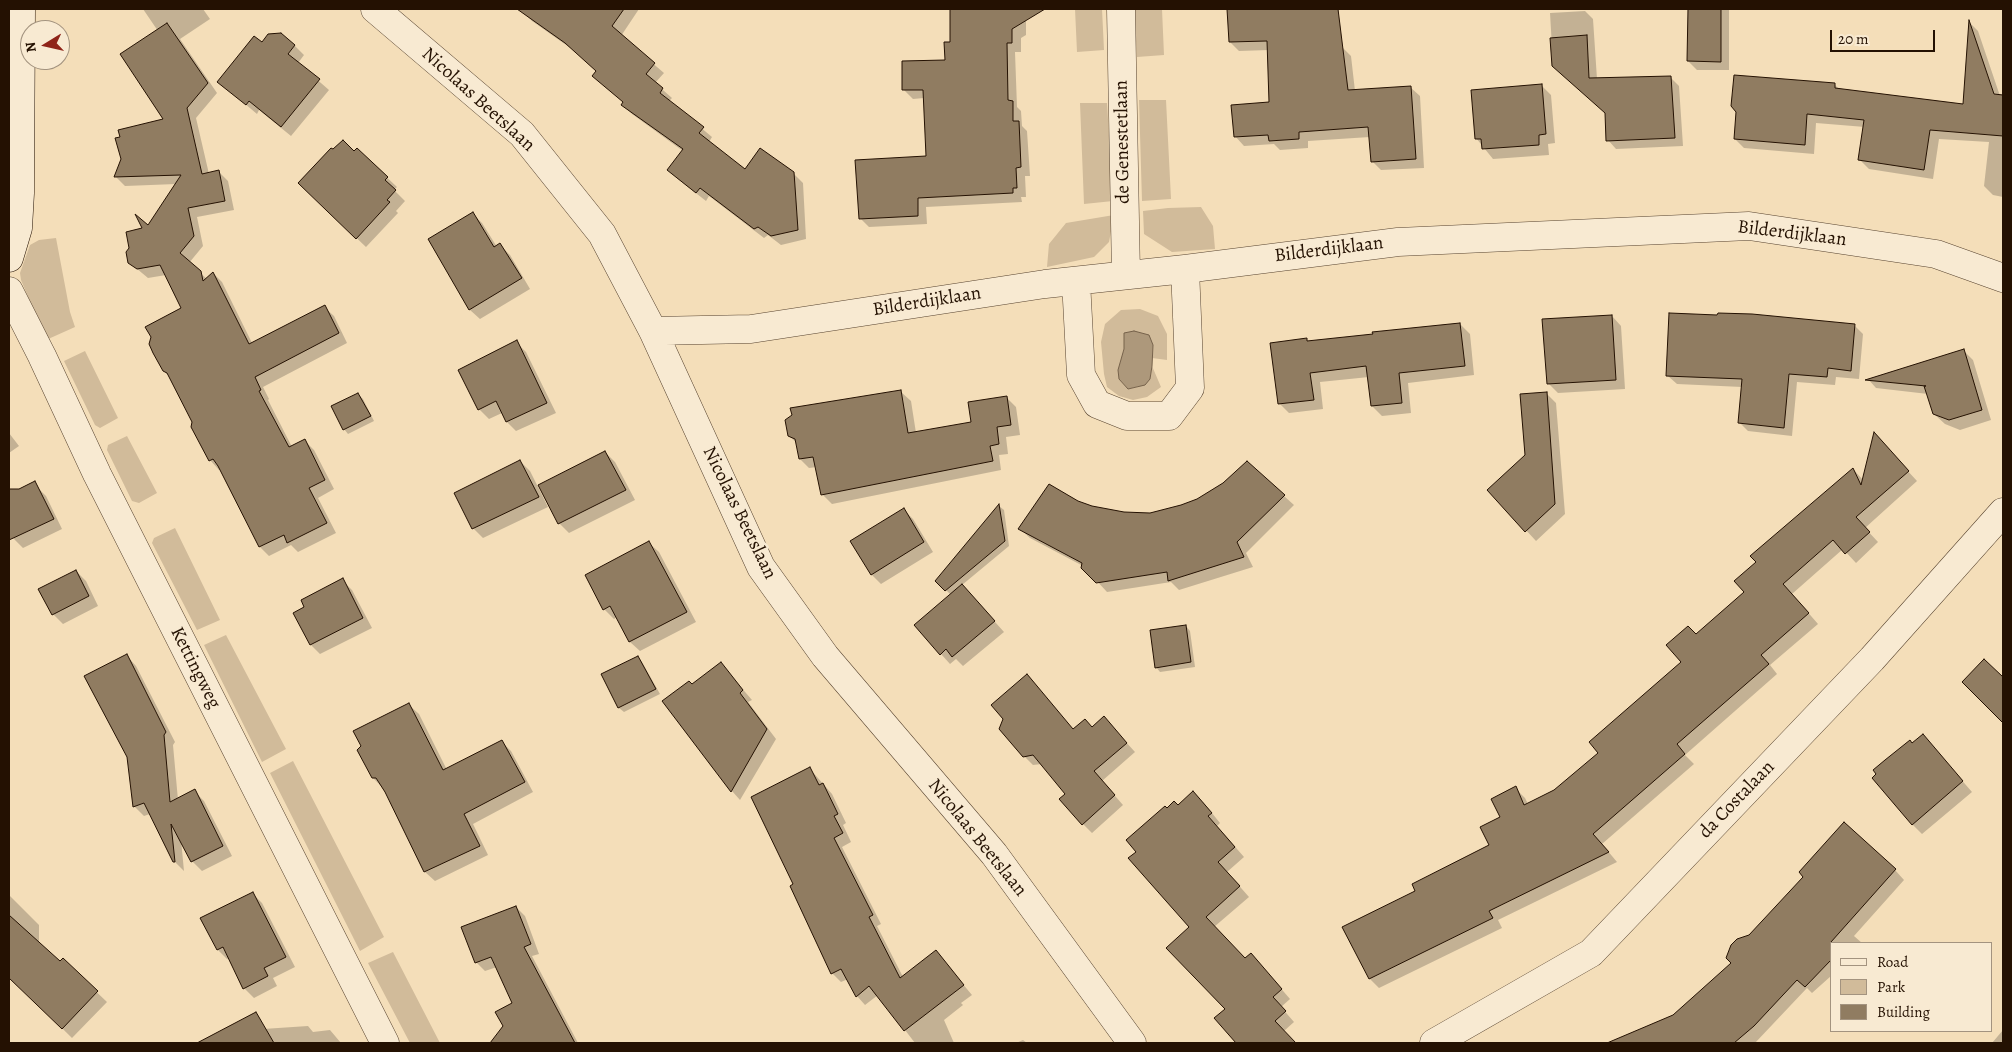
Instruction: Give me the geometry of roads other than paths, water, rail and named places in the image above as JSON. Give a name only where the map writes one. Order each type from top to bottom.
[{"type":"street","points":[[9,258],[18,228],[20,193],[21,9]]},
{"type":"street","name":"Nicolaas Beetslaan","points":[[375,9],[522,134],[602,234],[653,331],[761,567],[825,656],[994,854],[1132,1043]]},
{"type":"street","name":"de Genestetlaan","points":[[1121,9],[1126,275]]},
{"type":"street","name":"Bilderdijklaan","points":[[653,331],[752,329],[1076,281],[1398,242],[1749,226],[1936,254],[2003,278]]},
{"type":"street","points":[[1076,281],[1081,375],[1097,404],[1127,416],[1168,416],[1190,388],[1185,269]]},
{"type":"street","name":"Kettingweg","points":[[9,290],[97,474],[385,1043]]},
{"type":"street","name":"da Costalaan","points":[[1434,1043],[1591,953],[1872,659],[2003,512]]}]
